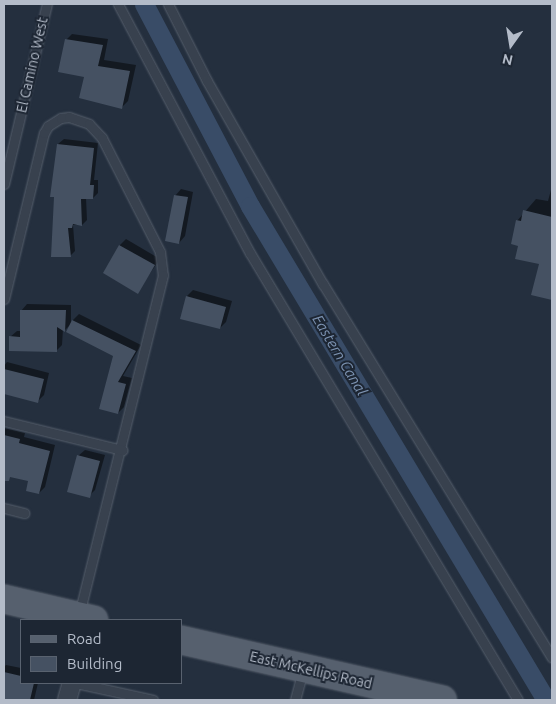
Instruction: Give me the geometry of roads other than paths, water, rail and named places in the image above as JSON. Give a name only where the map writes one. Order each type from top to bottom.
[{"type":"main road","points":[[4,600],[86,619]]},
{"type":"main road","name":"East McKellips Road","points":[[182,640],[304,668],[404,696],[442,700]]},
{"type":"street","points":[[68,700],[72,684]]},
{"type":"lane","name":"El Camino West","points":[[4,184],[47,4]]},
{"type":"lane","points":[[118,4],[250,253],[518,700]]},
{"type":"lane","points":[[168,4],[207,81],[323,284],[552,657]]},
{"type":"lane","points":[[4,299],[44,133],[48,126],[61,118],[69,118],[89,124],[102,138],[160,252],[163,266],[162,282],[122,450],[86,619]]},
{"type":"lane","points":[[4,421],[122,450]]},
{"type":"lane","points":[[4,508],[24,514]]},
{"type":"lane","points":[[295,700],[304,668]]},
{"type":"lane","points":[[81,684],[153,700]]},
{"type":"waterway","name":"Eastern Canal","points":[[144,4],[250,206],[546,700]]}]
